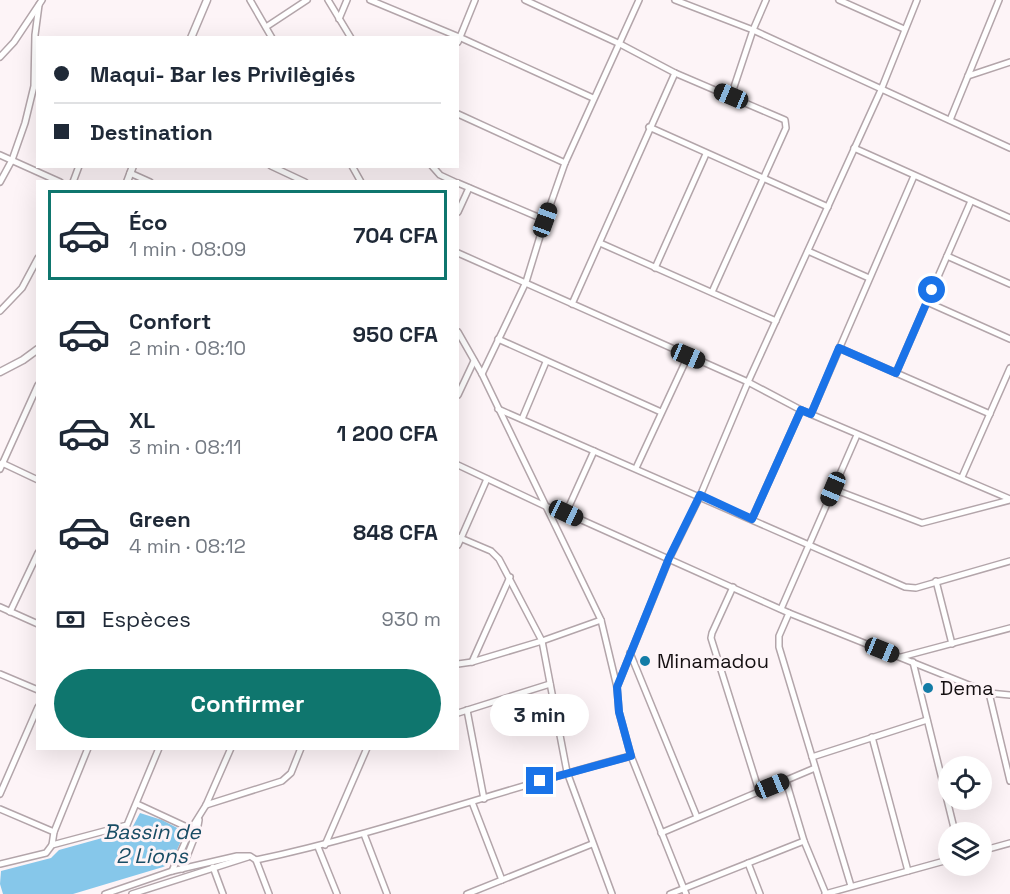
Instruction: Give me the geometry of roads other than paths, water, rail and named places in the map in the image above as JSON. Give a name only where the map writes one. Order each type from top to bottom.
[{"type":"street","points":[[191,36],[207,0]]},
{"type":"street","points":[[250,0],[271,36]]},
{"type":"street","points":[[266,27],[308,0]]},
{"type":"street","points":[[328,0],[350,36]]},
{"type":"street","points":[[339,19],[347,0]]},
{"type":"street","points":[[370,0],[449,36]]},
{"type":"street","points":[[459,38],[475,0]]},
{"type":"street","points":[[525,0],[675,72],[782,117],[786,123],[786,128],[764,179],[712,292]]},
{"type":"street","points":[[482,374],[526,282],[565,164],[639,0]]},
{"type":"street","points":[[675,0],[753,30],[1010,148]]},
{"type":"street","points":[[696,8],[699,0]]},
{"type":"street","points":[[731,96],[753,30],[766,0]]},
{"type":"street","points":[[838,0],[904,29]]},
{"type":"street","points":[[617,687],[669,558],[700,495],[748,382],[881,90],[917,0]]},
{"type":"street","points":[[950,120],[999,0]]},
{"type":"street","points":[[0,57],[14,42],[40,3]]},
{"type":"street","points":[[0,182],[12,160],[25,123],[34,86],[35,34],[40,3]]},
{"type":"street","points":[[459,40],[593,98]]},
{"type":"street","points":[[968,75],[1010,62]]},
{"type":"street","points":[[572,304],[675,72]]},
{"type":"street","points":[[459,114],[565,164]]},
{"type":"street","points":[[649,127],[828,207]]},
{"type":"street","points":[[854,148],[1010,218]]},
{"type":"street","points":[[655,268],[706,154]]},
{"type":"street","points":[[0,155],[56,180]]},
{"type":"street","points":[[275,168],[301,180]]},
{"type":"street","points":[[434,168],[441,175],[452,180]]},
{"type":"street","points":[[131,170],[147,180]]},
{"type":"street","points":[[811,414],[914,176]]},
{"type":"street","points":[[459,183],[545,220]]},
{"type":"street","points":[[459,210],[469,188]]},
{"type":"street","points":[[896,373],[971,201]]},
{"type":"street","points":[[600,243],[776,321]]},
{"type":"street","points":[[808,250],[869,278]]},
{"type":"street","points":[[459,253],[748,382],[801,410],[962,477],[1010,500]]},
{"type":"street","points":[[947,256],[1010,284]]},
{"type":"street","points":[[0,311],[22,288],[36,262]]},
{"type":"street","points":[[927,302],[1010,339]]},
{"type":"street","points":[[459,334],[482,374],[601,620],[617,687],[619,712],[631,756],[685,891]]},
{"type":"street","points":[[498,339],[661,412]]},
{"type":"street","points":[[839,348],[990,414]]},
{"type":"street","points":[[0,372],[36,351]]},
{"type":"street","points":[[636,468],[688,356]]},
{"type":"street","points":[[459,393],[474,361]]},
{"type":"street","points":[[522,419],[546,362]]},
{"type":"street","points":[[962,477],[1010,368]]},
{"type":"street","points":[[36,389],[1,466],[36,479]]},
{"type":"street","points":[[498,409],[700,495],[909,588],[916,588],[1010,561]]},
{"type":"street","points":[[752,519],[801,410]]},
{"type":"street","points":[[781,609],[857,435]]},
{"type":"street","points":[[566,513],[594,451]]},
{"type":"street","points":[[459,465],[544,506],[566,513],[789,613],[989,693],[1010,695]]},
{"type":"street","points":[[487,479],[459,538],[496,555],[510,577],[542,641],[567,772],[612,894]]},
{"type":"street","points":[[833,489],[920,523],[1010,500]]},
{"type":"street","points":[[10,612],[36,557]]},
{"type":"street","points":[[472,662],[510,577]]},
{"type":"street","points":[[936,581],[952,644]]},
{"type":"street","points":[[733,587],[711,638],[759,791]]},
{"type":"street","points":[[0,607],[36,623]]},
{"type":"street","points":[[789,613],[778,643],[851,886]]},
{"type":"street","points":[[459,664],[542,641],[601,620]]},
{"type":"street","points":[[901,657],[1010,628]]},
{"type":"street","points":[[630,653],[697,817]]},
{"type":"street","points":[[913,662],[953,822]]},
{"type":"street","points":[[0,674],[36,689]]},
{"type":"street","points":[[459,714],[550,684]]},
{"type":"street","points":[[989,693],[1010,779]]},
{"type":"street","points":[[467,710],[484,799]]},
{"type":"street","points":[[0,794],[36,712]]},
{"type":"street","points":[[812,757],[927,720]]},
{"type":"street","points":[[872,737],[908,871]]},
{"type":"street","points":[[0,864],[46,853],[52,845],[54,831],[87,750]]},
{"type":"street","points":[[52,845],[127,825],[158,750]]},
{"type":"street","points":[[172,872],[191,829],[206,805],[230,750]]},
{"type":"street","points":[[206,805],[282,782],[291,773],[300,750]]},
{"type":"street","points":[[325,845],[366,750]]},
{"type":"street","points":[[256,860],[318,847],[484,799],[567,772],[631,756]]},
{"type":"street","points":[[661,833],[815,768]]},
{"type":"street","points":[[786,781],[804,841],[826,894],[938,863]]},
{"type":"street","points":[[472,802],[502,880]]},
{"type":"street","points":[[137,804],[191,829]]},
{"type":"street","points":[[0,809],[54,831]]},
{"type":"street","points":[[182,869],[197,831],[199,818]]},
{"type":"street","points":[[364,834],[387,894]]},
{"type":"street","points":[[670,894],[685,891],[804,841]]},
{"type":"street","points":[[992,848],[1010,843]]},
{"type":"street","points":[[467,894],[592,844]]},
{"type":"street","points":[[318,847],[337,894]]},
{"type":"street","points":[[105,894],[182,869],[237,856],[250,856],[256,860],[269,894]]},
{"type":"street","points":[[132,894],[147,892],[250,856]]},
{"type":"street","points":[[211,862],[223,894]]},
{"type":"street","points":[[748,863],[760,894]]},
{"type":"street","points":[[144,882],[147,892]]},
{"type":"water","name":"Bassin de 2 Lions","points":[[140,813],[162,820],[185,832],[171,863],[73,894],[3,894],[0,884],[1,871],[51,858],[59,850],[131,830]]},
{"type":"place","name":"Minamadou","points":[[645,661]]},
{"type":"place","name":"Dema","points":[[928,688]]}]
